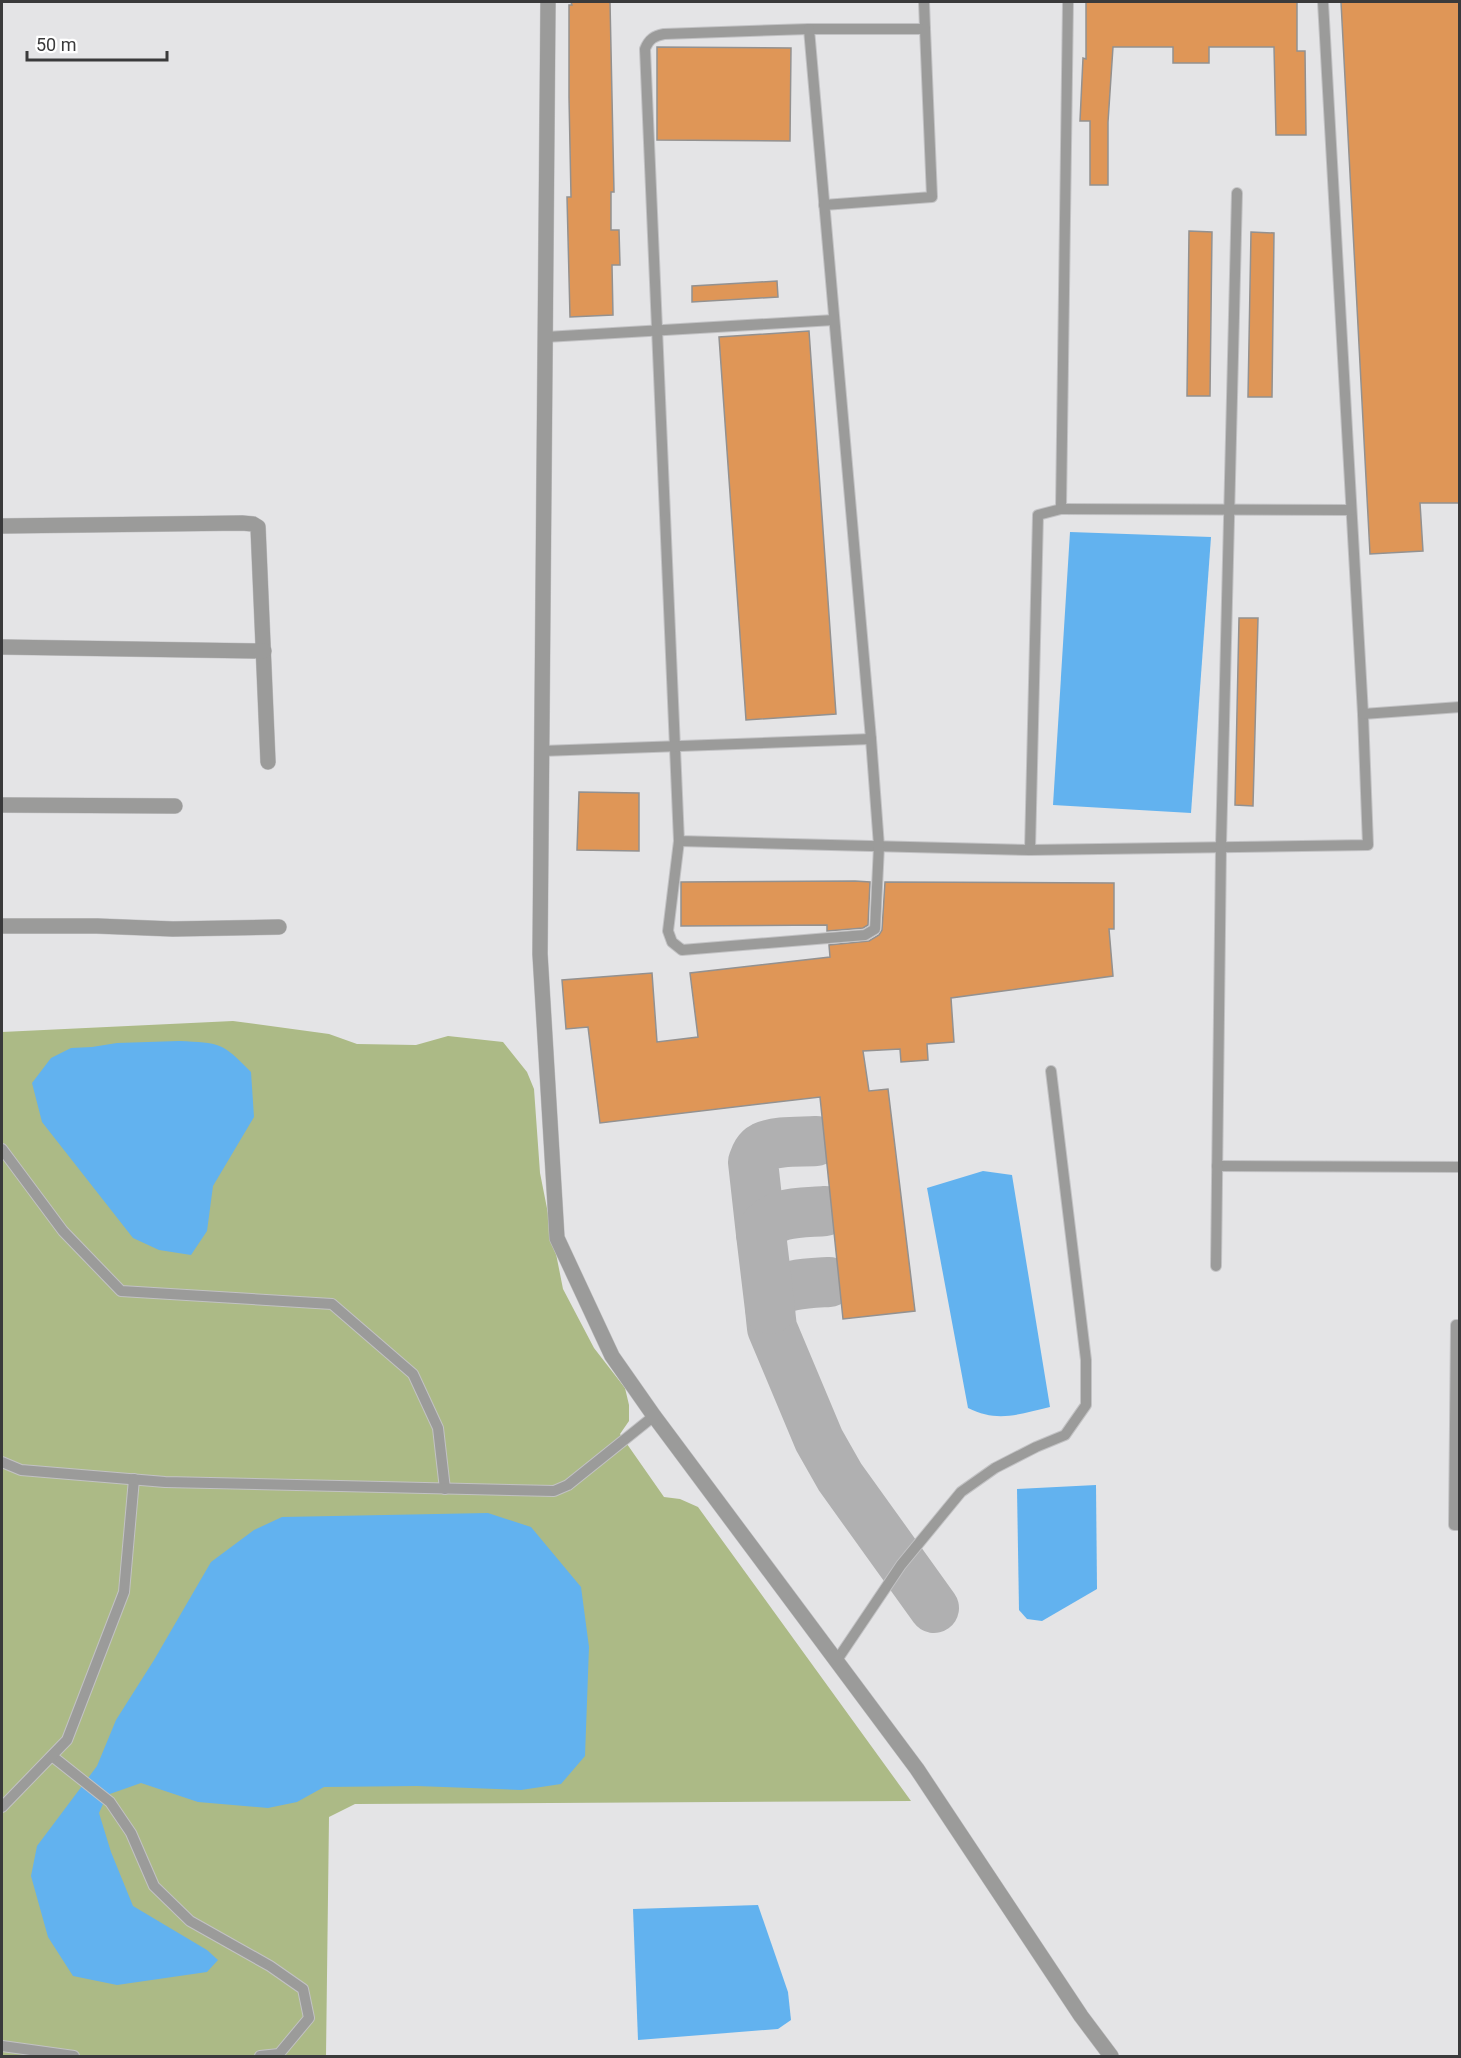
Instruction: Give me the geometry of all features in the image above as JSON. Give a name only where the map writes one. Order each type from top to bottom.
[{"type":"street","points":[[548,2],[540,954],[557,1238],[612,1356],[917,1770],[1075,2006],[1112,2056]]},
{"type":"street","points":[[2,526],[253,524],[258,527],[268,762]]},
{"type":"street","points":[[2,647],[264,651]]},
{"type":"street","points":[[2,805],[176,806]]},
{"type":"street","points":[[2,926],[173,929],[279,927]]},
{"type":"lane","points":[[824,205],[932,197],[924,2]]},
{"type":"lane","points":[[1061,508],[1068,2]]},
{"type":"lane","points":[[679,841],[1030,850],[1368,845],[1323,2]]},
{"type":"lane","points":[[809,29],[879,846],[875,929],[871,933],[682,950],[672,942],[668,931],[679,841],[645,49],[648,42],[655,36],[664,34],[809,29],[925,29]]},
{"type":"lane","points":[[1216,1266],[1221,846],[1238,193]]},
{"type":"lane","points":[[546,337],[834,320]]},
{"type":"lane","points":[[1030,850],[1038,515],[1061,508],[1231,511],[1351,510]]},
{"type":"lane","points":[[1362,714],[1460,707]]},
{"type":"lane","points":[[542,751],[871,739]]},
{"type":"lane","points":[[837,1660],[901,1565],[960,1492],[995,1468],[1065,1435],[1086,1405],[1086,1360],[1051,1071]]},
{"type":"lane","points":[[2,1149],[63,1231],[121,1291],[332,1305],[413,1374],[438,1428],[445,1489]]},
{"type":"lane","points":[[1217,1166],[1460,1167]]},
{"type":"lane","points":[[1460,1325],[1456,1325],[1454,1514],[1454,1525],[1460,1525]]},
{"type":"lane","points":[[2,1462],[21,1470],[165,1482],[554,1491],[562,1489],[654,1416]]},
{"type":"lane","points":[[2,1807],[67,1740],[124,1592],[134,1479]]},
{"type":"lane","points":[[52,1756],[110,1802],[131,1833],[154,1886],[190,1921],[270,1966],[303,1989],[309,2018],[279,2054],[260,2056]]},
{"type":"lane","points":[[2,2046],[74,2056]]},
{"type":"green space","points":[[233,1021],[329,1034],[357,1044],[416,1045],[448,1036],[503,1042],[527,1072],[534,1089],[540,1173],[563,1289],[594,1348],[625,1388],[629,1405],[629,1421],[620,1434],[664,1497],[680,1499],[698,1507],[911,1801],[355,1804],[329,1817],[326,2056],[2,2056],[2,1032]]},
{"type":"water","points":[[1070,532],[1211,537],[1191,813],[1053,805]]},
{"type":"water","points":[[203,1042],[220,1046],[251,1072],[254,1117],[213,1186],[207,1231],[191,1255],[159,1250],[133,1238],[42,1122],[32,1083],[51,1058],[71,1048],[117,1043]]},
{"type":"water","points":[[983,1171],[1012,1175],[1050,1407],[1009,1416],[989,1415],[968,1408],[927,1188]]},
{"type":"water","points":[[1096,1485],[1097,1589],[1042,1621],[1027,1619],[1019,1610],[1017,1489]]},
{"type":"water","points":[[488,1513],[531,1527],[581,1587],[589,1647],[585,1756],[561,1784],[521,1790],[417,1786],[324,1787],[297,1802],[268,1808],[198,1802],[141,1783],[107,1795],[99,1813],[111,1852],[133,1906],[207,1950],[218,1960],[207,1972],[117,1985],[73,1976],[48,1937],[31,1876],[37,1846],[97,1766],[116,1720],[211,1562],[254,1530],[282,1517]]},
{"type":"water","points":[[758,1905],[788,1992],[791,2020],[778,2029],[638,2040],[633,1909]]},
{"type":"building","points":[[571,2],[610,2],[614,192],[611,192],[611,230],[619,230],[620,265],[612,265],[613,315],[570,317],[567,197],[571,197],[569,5],[572,5]]},
{"type":"building","points":[[1086,2],[1297,2],[1297,51],[1305,51],[1306,135],[1276,135],[1274,47],[1209,47],[1209,63],[1173,63],[1173,47],[1113,47],[1108,122],[1108,185],[1090,185],[1090,121],[1080,121],[1083,58],[1086,59]]},
{"type":"building","points":[[1341,2],[1460,2],[1460,503],[1420,503],[1423,551],[1370,554]]},
{"type":"building","points":[[657,47],[791,48],[790,141],[657,140]]},
{"type":"building","points":[[1189,231],[1212,232],[1210,396],[1187,396]]},
{"type":"building","points":[[1251,232],[1274,233],[1272,397],[1248,397]]},
{"type":"building","points":[[777,281],[778,297],[692,302],[692,286]]},
{"type":"building","points":[[809,331],[836,714],[746,720],[719,337]]},
{"type":"building","points":[[1239,618],[1258,618],[1253,806],[1235,805]]},
{"type":"building","points":[[579,792],[639,793],[639,851],[577,850]]},
{"type":"building","points":[[681,882],[870,882],[868,925],[863,928],[827,931],[827,925],[681,926]]},
{"type":"building","points":[[885,882],[1114,883],[1114,929],[1109,929],[1113,976],[951,998],[954,1042],[927,1044],[928,1060],[901,1062],[900,1049],[863,1051],[869,1091],[888,1089],[915,1311],[843,1319],[820,1097],[600,1123],[588,1027],[566,1029],[562,980],[652,973],[657,1042],[698,1037],[690,973],[830,957],[829,945],[869,941],[879,935],[882,930]]},
{"type":"taxiway","points":[[761,1234],[753,1162],[756,1154],[763,1147],[775,1143],[816,1141]]},
{"type":"taxiway","points":[[770,1309],[761,1234],[772,1221],[788,1214],[825,1211]]},
{"type":"taxiway","points":[[829,1282],[797,1285],[780,1290],[775,1294],[770,1302],[772,1328],[819,1440],[840,1477],[934,1608]]}]
